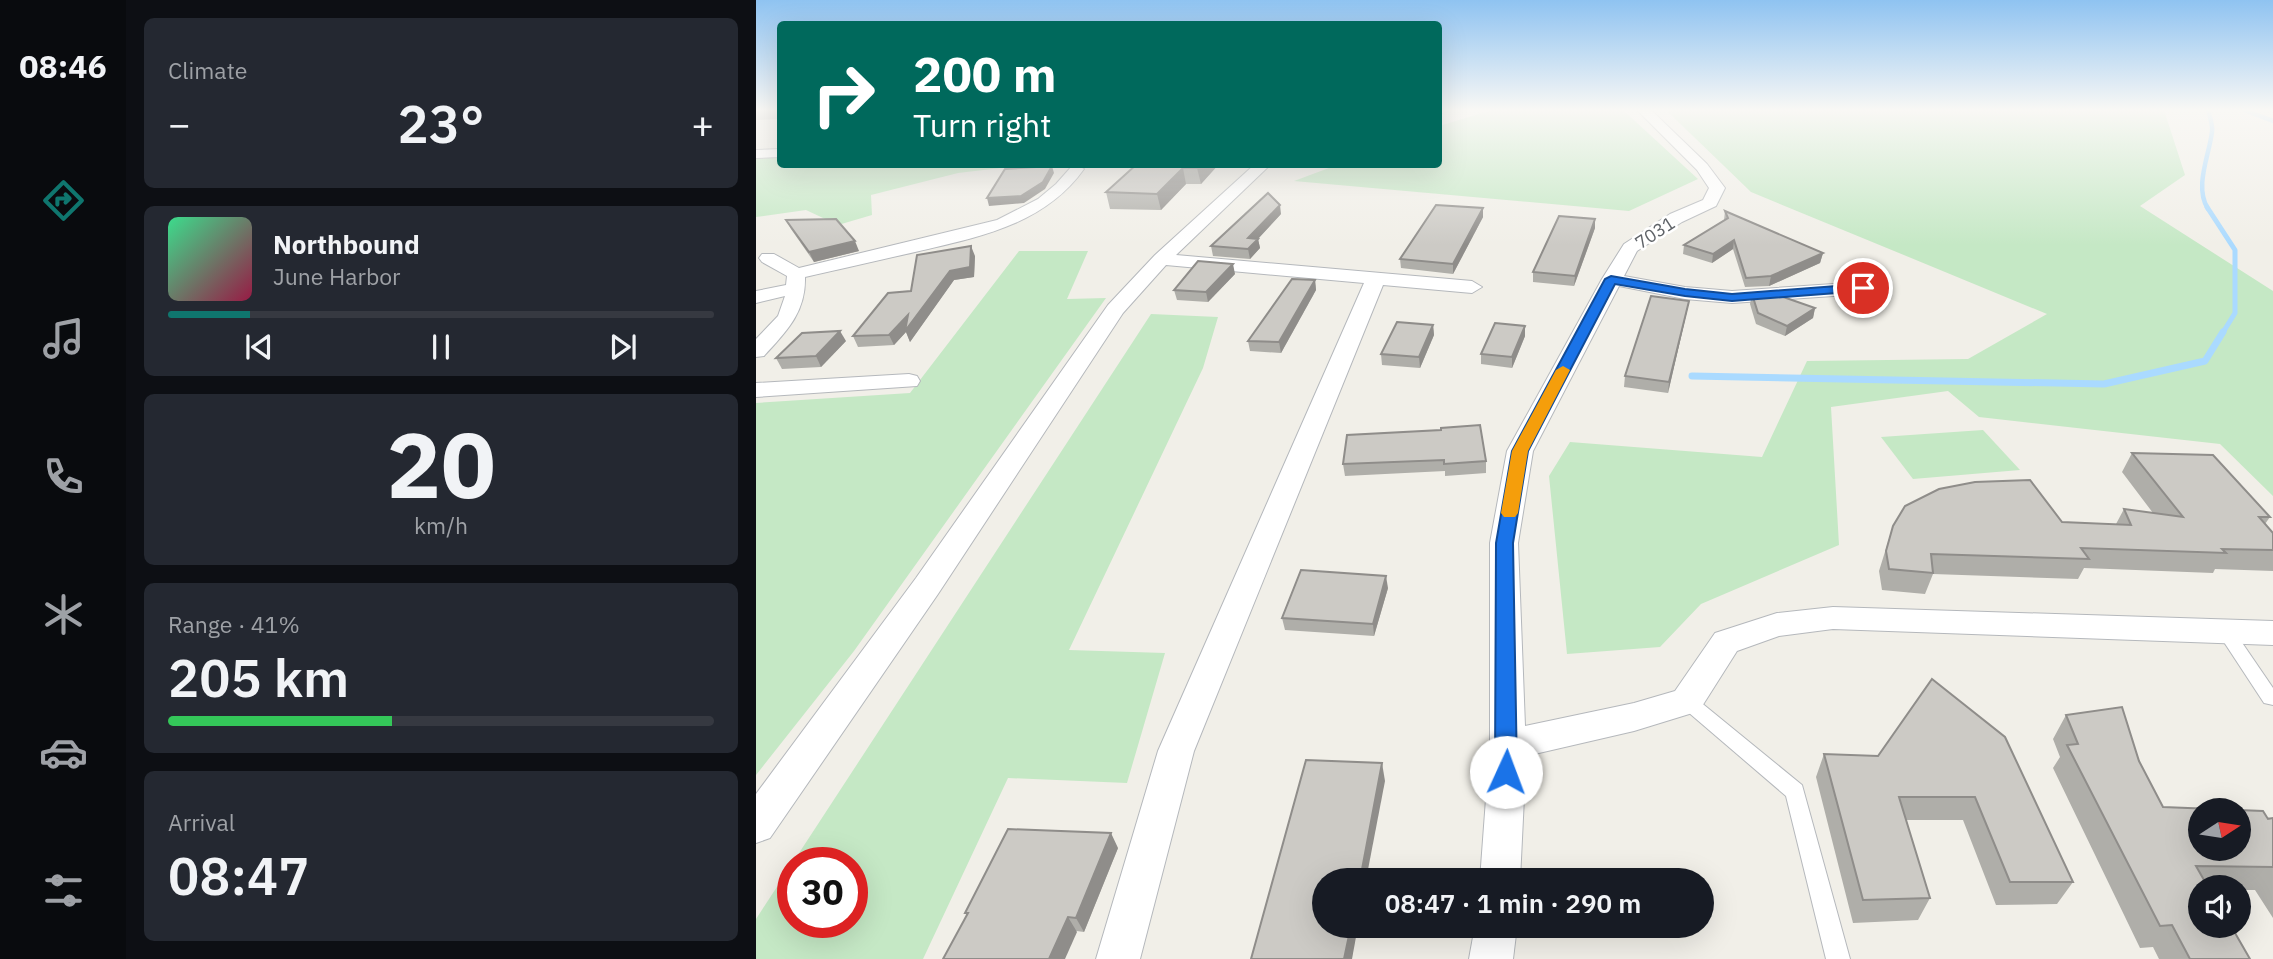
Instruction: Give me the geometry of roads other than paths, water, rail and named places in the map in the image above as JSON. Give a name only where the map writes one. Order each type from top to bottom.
[{"type":"street","name":"7031","points":[[1501,868],[1508,745],[1504,543],[1520,451],[1630,248],[1676,218],[1710,203],[1717,188],[1689,155]]},
{"type":"street","points":[[756,825],[927,586],[1115,309],[1161,259],[1261,168]]},
{"type":"street","points":[[756,298],[796,281],[996,228],[1047,202],[1066,185],[1077,169]]},
{"type":"street","points":[[768,258],[796,281]]},
{"type":"street","points":[[1161,259],[1472,287]]},
{"type":"street","points":[[1118,959],[1177,751],[1376,278]]},
{"type":"street","points":[[1611,279],[1685,293],[1732,297],[1863,288]]},
{"type":"street","points":[[756,351],[791,315],[796,281]]},
{"type":"street","points":[[756,390],[909,381]]},
{"type":"street","points":[[1508,745],[1634,717],[1687,701],[1726,642],[1777,625],[1833,618],[2273,633]]},
{"type":"street","points":[[1491,959],[1494,938]]},
{"type":"lane","points":[[2226,632],[2270,698],[2273,698]]},
{"type":"lane","points":[[1687,701],[1795,791],[1838,959]]},
{"type":"waterway","points":[[2207,155],[2202,191],[2207,208]]},
{"type":"waterway","points":[[2207,208],[2235,250],[2235,313],[2222,334]]},
{"type":"waterway","points":[[1692,376],[2104,384],[2205,361],[2223,332]]}]
